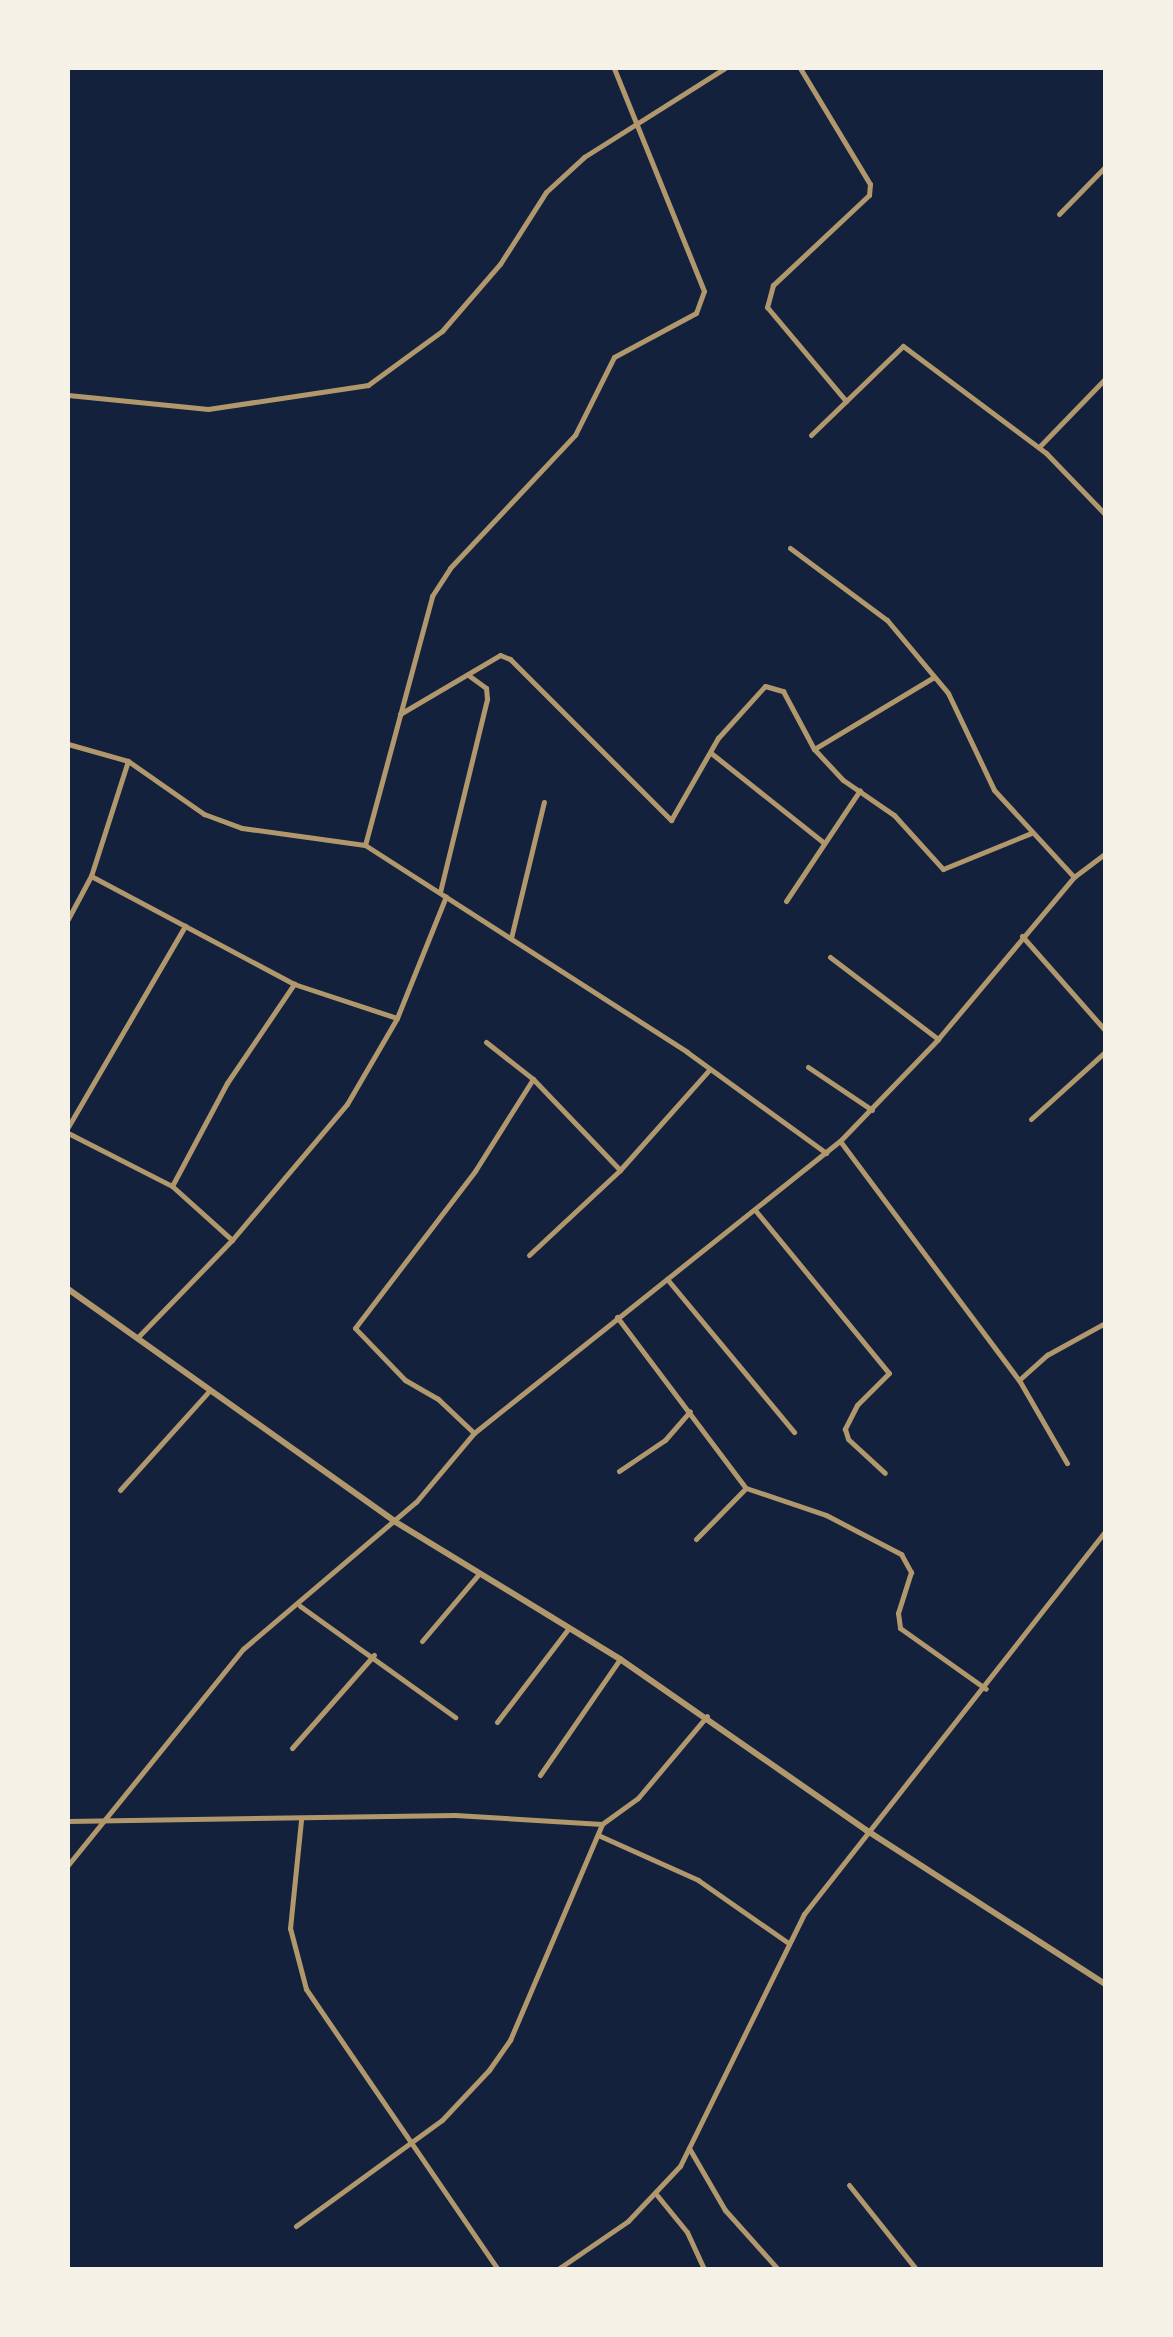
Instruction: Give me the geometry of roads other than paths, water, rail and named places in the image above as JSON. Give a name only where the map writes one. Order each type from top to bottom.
[{"type":"street","points":[[365,845],[432,596],[450,568],[575,435],[614,357],[695,313],[704,291],[699,269],[614,68]]},
{"type":"street","points":[[68,395],[208,409],[368,385],[442,331],[500,264],[546,192],[584,157],[725,68]]},
{"type":"street","points":[[800,68],[870,184],[869,195],[773,285],[767,307],[846,401]]},
{"type":"street","points":[[1059,214],[1105,167]]},
{"type":"street","points":[[1099,173],[1105,179]]},
{"type":"street","points":[[811,435],[903,346],[1038,447],[1105,514]]},
{"type":"street","points":[[1038,447],[1105,379]]},
{"type":"street","points":[[790,548],[887,620],[934,677],[970,730],[995,790],[1031,834],[1074,877]]},
{"type":"street","points":[[400,714],[500,655],[510,659],[609,755],[663,818],[676,818],[710,753],[771,684],[783,691],[814,749],[860,790],[894,815],[943,869],[1031,834]]},
{"type":"street","points":[[137,1338],[232,1240],[347,1104],[397,1018],[443,894],[487,699],[486,688],[468,675]]},
{"type":"street","points":[[814,749],[934,677]]},
{"type":"street","points":[[68,744],[128,761],[204,814],[229,823],[365,845],[710,1069],[826,1153]]},
{"type":"street","points":[[710,753],[822,842]]},
{"type":"street","points":[[68,919],[91,876],[128,761]]},
{"type":"street","points":[[786,901],[822,842],[860,790]]},
{"type":"street","points":[[511,938],[544,803]]},
{"type":"street","points":[[68,1865],[243,1649],[300,1606],[394,1521],[474,1433],[840,1141],[938,1039],[1074,877],[1105,854]]},
{"type":"street","points":[[91,876],[293,984],[397,1018]]},
{"type":"street","points":[[68,1127],[185,926]]},
{"type":"street","points":[[1022,936],[1105,1030]]},
{"type":"street","points":[[830,957],[938,1039]]},
{"type":"street","points":[[172,1186],[227,1083],[293,984]]},
{"type":"street","points":[[485,1042],[533,1079],[620,1170]]},
{"type":"street","points":[[1031,1119],[1105,1052]]},
{"type":"street","points":[[808,1067],[872,1110]]},
{"type":"street","points":[[529,1255],[620,1170],[710,1069]]},
{"type":"street","points":[[474,1433],[361,1340],[357,1320],[423,1244],[533,1079]]},
{"type":"street","points":[[68,1133],[172,1186],[232,1240]]},
{"type":"street","points":[[840,1141],[1018,1380],[1068,1463]]},
{"type":"street","points":[[755,1210],[889,1373],[857,1405],[845,1429],[848,1439],[885,1473]]},
{"type":"street","points":[[667,1279],[794,1432]]},
{"type":"street","points":[[68,1289],[394,1521],[478,1575],[620,1659],[707,1716],[866,1830],[1105,1984]]},
{"type":"street","points":[[617,1317],[747,1488],[826,1515],[901,1554],[911,1572],[898,1614],[900,1628],[986,1689]]},
{"type":"street","points":[[1018,1380],[1047,1355],[1105,1323]]},
{"type":"street","points":[[120,1490],[209,1391]]},
{"type":"street","points":[[619,1471],[664,1440],[690,1411]]},
{"type":"street","points":[[696,1539],[747,1488]]},
{"type":"street","points":[[558,2269],[656,2194],[689,2148],[787,1942],[866,1830],[986,1689],[1105,1532]]},
{"type":"street","points":[[422,1641],[478,1575]]},
{"type":"street","points":[[300,1606],[374,1655],[455,1717]]},
{"type":"street","points":[[497,1722],[568,1629]]},
{"type":"street","points":[[292,1748],[374,1655]]},
{"type":"street","points":[[540,1775],[620,1659]]},
{"type":"street","points":[[296,2226],[442,2120],[510,2040],[602,1824],[638,1798],[707,1716]]},
{"type":"street","points":[[68,1821],[301,1820],[455,1815],[602,1824]]},
{"type":"street","points":[[301,1820],[290,1928],[295,1960],[349,2055],[413,2141],[498,2269]]},
{"type":"street","points":[[598,1835],[698,1880],[787,1942]]},
{"type":"street","points":[[689,2148],[725,2210],[778,2269]]},
{"type":"street","points":[[849,2185],[916,2269]]},
{"type":"street","points":[[656,2194],[687,2232],[704,2269]]}]
